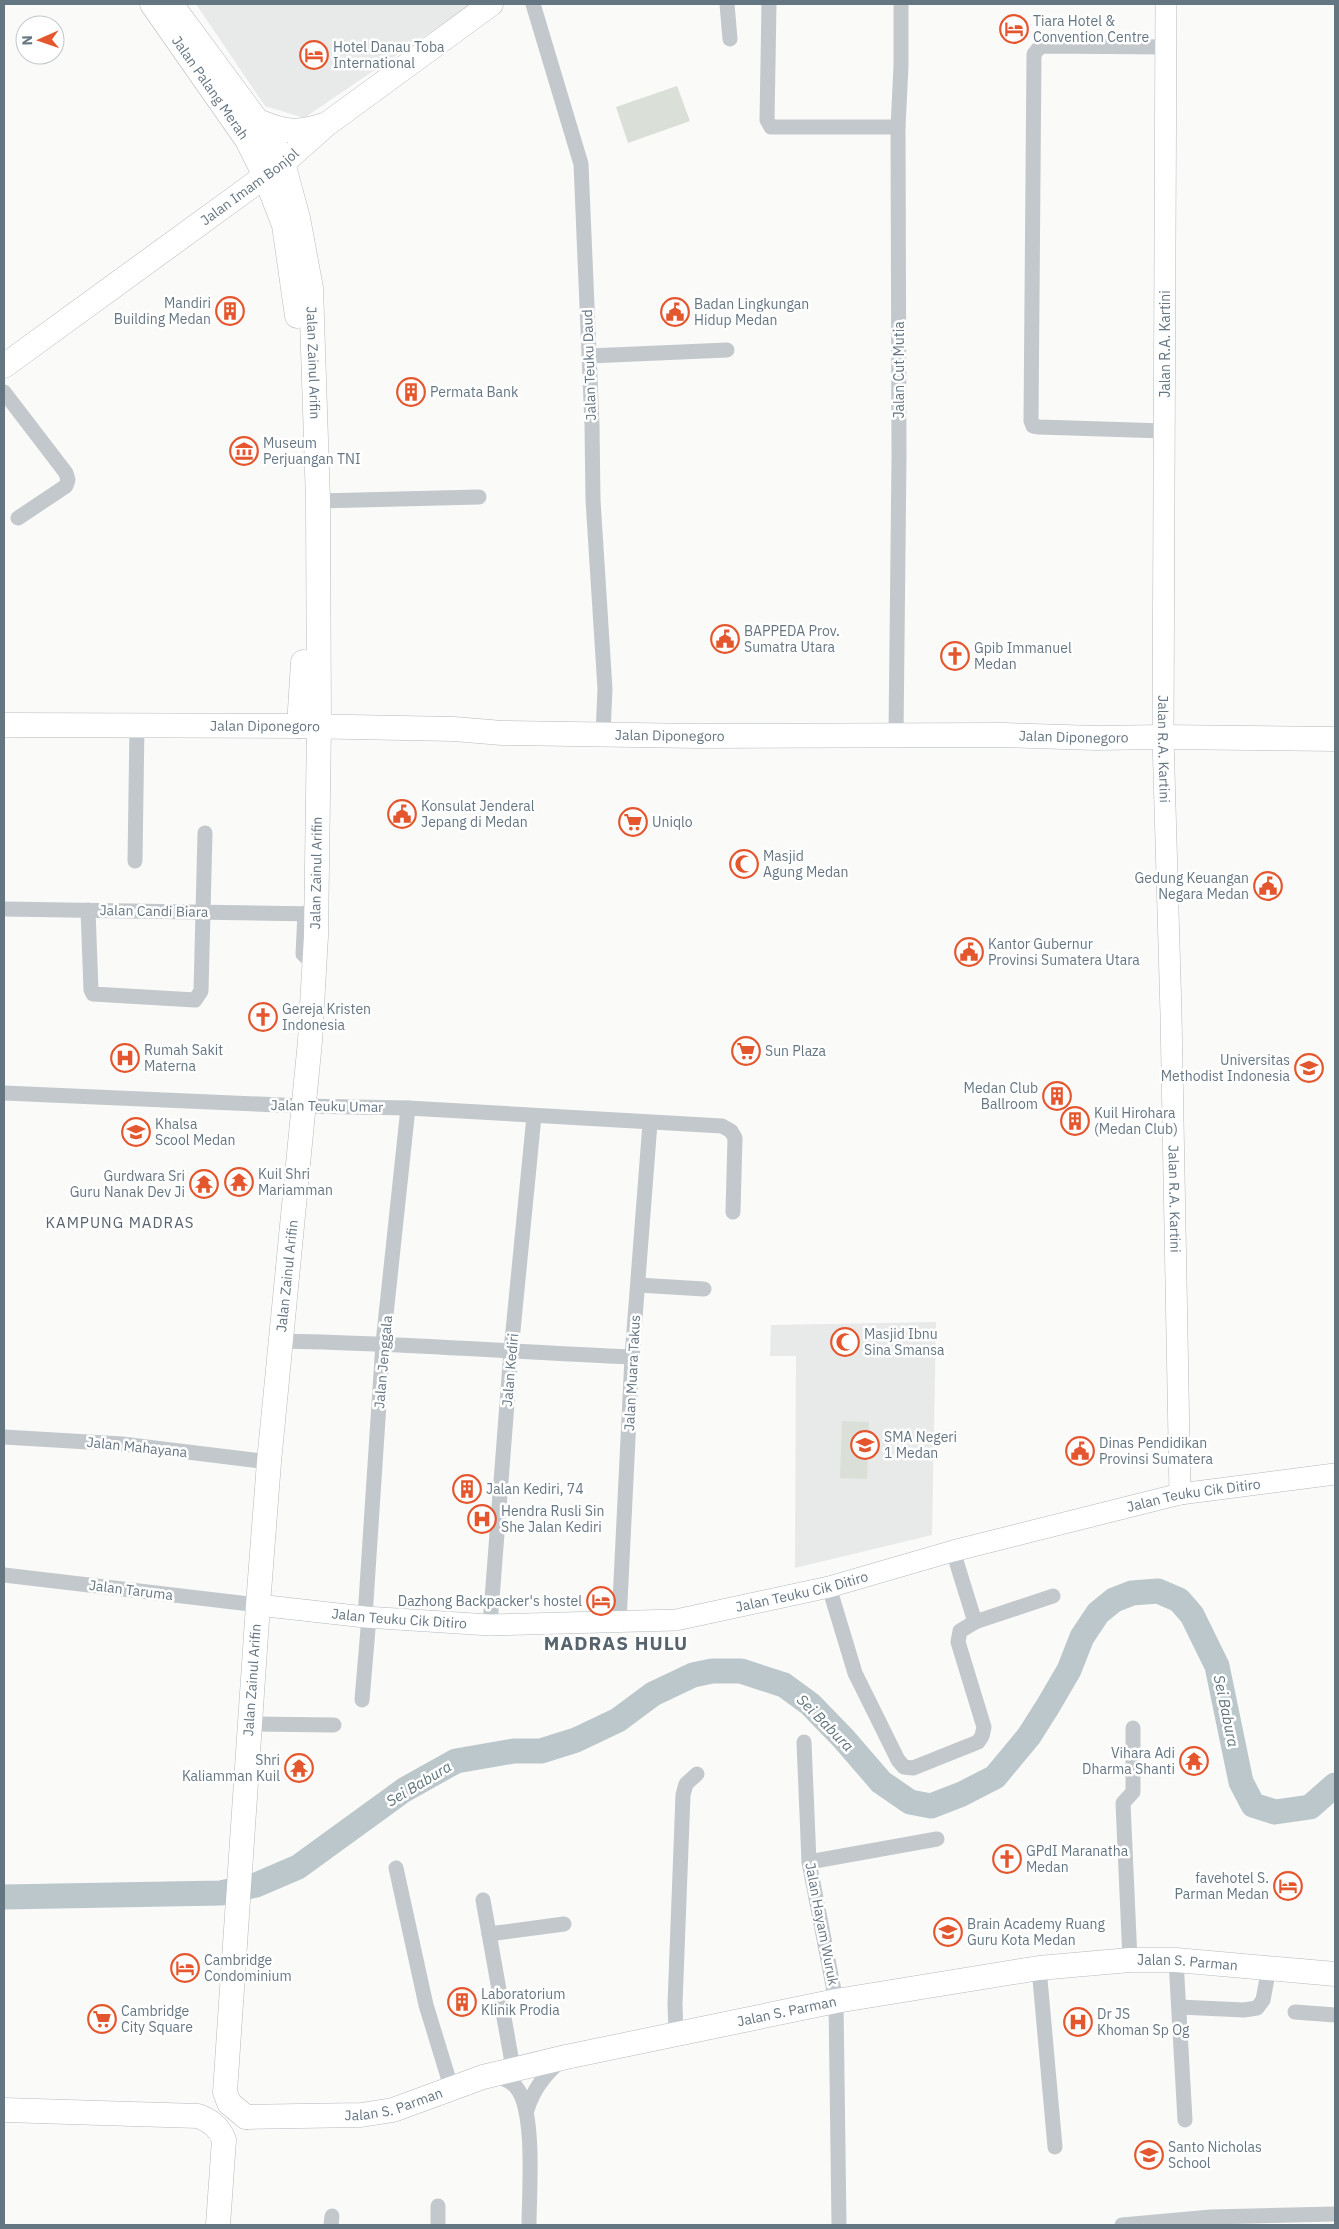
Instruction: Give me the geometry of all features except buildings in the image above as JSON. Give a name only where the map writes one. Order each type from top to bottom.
[{"type":"main road","name":"Jalan Palang Merah","points":[[152,4],[247,140],[274,170]]},
{"type":"main road","name":"Jalan Palang Merah","points":[[171,4],[275,145],[274,170]]},
{"type":"main road","name":"Jalan Imam Bonjol","points":[[4,366],[274,170],[327,124],[491,4]]},
{"type":"main road","points":[[258,121],[272,127],[302,132],[327,124]]},
{"type":"main road","name":"Jalan Zainul Arifin","points":[[274,170],[298,321],[309,467],[302,685],[309,726]]},
{"type":"main road","name":"Jalan Zainul Arifin","points":[[225,2092],[249,1724],[269,1462],[310,1041],[315,966],[310,913],[309,726],[318,500],[309,467]]},
{"type":"main road","name":"Jalan Diponegoro","points":[[4,725],[309,726],[502,733],[697,736],[1004,735],[1096,738],[1335,739]]},
{"type":"main road","name":"Jalan S. Parman","points":[[246,2117],[377,2113],[393,2110],[452,2090],[483,2077],[566,2056],[836,2001],[1039,1968],[1130,1960],[1176,1960],[1335,1974]]},
{"type":"main road","points":[[198,2116],[214,2107],[225,2092],[234,2108],[246,2117],[231,2129],[224,2140],[218,2225]]},
{"type":"main road","points":[[4,2110],[198,2116],[216,2125],[224,2140]]},
{"type":"street","name":"Jalan Teuku Daud","points":[[533,4],[581,164],[589,356],[592,500],[605,689],[603,734]]},
{"type":"street","points":[[727,4],[730,39]]},
{"type":"street","points":[[769,4],[768,120],[771,127],[898,127]]},
{"type":"street","name":"Jalan Cut Mutia","points":[[896,736],[899,457],[898,127],[901,74],[901,4]]},
{"type":"street","name":"Jalan R.A. Kartini","points":[[1166,4],[1163,737],[1171,1014],[1180,1494]]},
{"type":"street","points":[[1165,431],[1040,427],[1033,426],[1030,421],[1034,54],[1039,48],[1044,46],[1166,47]]},
{"type":"street","points":[[589,356],[727,350]]},
{"type":"street","points":[[4,392],[66,474],[68,480],[66,486],[18,518]]},
{"type":"street","points":[[318,500],[479,497]]},
{"type":"street","points":[[136,861],[137,725]]},
{"type":"street","points":[[88,910],[91,990],[93,994],[195,1000],[201,991],[204,833]]},
{"type":"street","name":"Jalan Candi Biara","points":[[4,909],[310,913]]},
{"type":"street","name":"Jalan Teuku Umar","points":[[4,1094],[303,1106],[408,1108],[722,1126],[731,1131],[735,1138],[733,1212]]},
{"type":"street","name":"Jalan Jenggala","points":[[362,1700],[383,1343],[408,1108]]},
{"type":"street","name":"Jalan Kediri","points":[[490,1625],[511,1352],[534,1116]]},
{"type":"street","name":"Jalan Muara Takus","points":[[619,1622],[632,1357],[650,1123]]},
{"type":"street","points":[[638,1285],[704,1289]]},
{"type":"street","points":[[281,1341],[383,1343],[511,1352],[632,1357]]},
{"type":"street","name":"Jalan Mahayana","points":[[4,1437],[122,1444],[269,1462]]},
{"type":"street","name":"Jalan Teuku Cik Ditiro","points":[[258,1605],[367,1617],[490,1625],[676,1620],[829,1587],[953,1551],[1180,1494],[1335,1474]]},
{"type":"street","points":[[953,1551],[974,1622]]},
{"type":"street","name":"Jalan Taruma","points":[[4,1575],[258,1605]]},
{"type":"street","points":[[829,1587],[855,1673],[898,1760],[904,1767],[913,1768],[978,1742],[982,1736],[984,1726],[958,1642],[960,1631],[974,1622],[1053,1596]]},
{"type":"street","points":[[249,1724],[334,1725]]},
{"type":"street","points":[[1130,1960],[1124,1803],[1133,1792],[1133,1728]]},
{"type":"street","name":"Jalan Hayam Wuruk","points":[[804,1742],[809,1862],[836,2001],[839,2225]]},
{"type":"street","points":[[676,2033],[675,2004],[683,1795],[686,1784],[697,1774]]},
{"type":"street","points":[[809,1862],[937,1839]]},
{"type":"street","points":[[396,1868],[426,2005],[452,2090]]},
{"type":"street","points":[[483,1900],[513,2068]]},
{"type":"street","points":[[490,1934],[564,1924]]},
{"type":"street","points":[[1176,1960],[1185,2120]]},
{"type":"street","points":[[1039,1968],[1055,2147]]},
{"type":"street","points":[[1179,2007],[1244,2010],[1257,2008],[1263,2000],[1268,1968]]},
{"type":"street","points":[[1295,2012],[1335,2015]]},
{"type":"street","points":[[529,2225],[527,2110],[532,2095],[541,2082],[552,2068],[566,2056]]},
{"type":"street","points":[[483,2077],[508,2080],[516,2087],[527,2110]]},
{"type":"street","points":[[438,2206],[438,2225]]},
{"type":"street","points":[[1122,2225],[1220,2217],[1335,2214]]},
{"type":"shaded area","name":"Hotel Danau Toba International","points":[[196,4],[472,4],[304,118],[265,106]]},
{"type":"shaded area","points":[[677,86],[690,121],[628,143],[616,107]]},
{"type":"shaded area","name":"SMA Negeri 1 Medan","points":[[936,1322],[932,1535],[795,1568],[796,1356],[770,1356],[771,1325]]},
{"type":"shaded area","points":[[842,1421],[869,1422],[867,1479],[840,1478]]},
{"type":"waterway","name":"Sei Babura","points":[[4,1897],[221,1893],[256,1885],[298,1867],[404,1790],[456,1761],[514,1751],[541,1751],[576,1740],[618,1720],[653,1694],[693,1675],[712,1671],[741,1671],[784,1685],[810,1704],[843,1738],[881,1782],[910,1802],[931,1806],[962,1794],[995,1777],[1029,1736],[1048,1706],[1069,1670],[1082,1637],[1098,1613],[1114,1600],[1132,1593],[1158,1591],[1179,1600],[1192,1615],[1217,1666],[1241,1782],[1253,1805],[1275,1812],[1310,1807],[1335,1785]]},
{"type":"place","name":"Tiara Hotel & Convention Centre","points":[[1014,29]]},
{"type":"place","name":"Hotel Danau Toba International","points":[[314,55]]},
{"type":"place","name":"Mandiri Building Medan","points":[[230,311]]},
{"type":"place","name":"Badan Lingkungan Hidup Medan","points":[[675,312]]},
{"type":"place","name":"Permata Bank","points":[[411,392]]},
{"type":"place","name":"Museum Perjuangan TNI","points":[[244,451]]},
{"type":"place","name":"BAPPEDA Prov. Sumatra Utara","points":[[725,639]]},
{"type":"place","name":"Gpib Immanuel Medan","points":[[955,656]]},
{"type":"place","name":"Konsulat Jenderal Jepang di Medan","points":[[402,814]]},
{"type":"place","name":"Uniqlo","points":[[633,822]]},
{"type":"place","name":"Masjid Agung Medan","points":[[744,864]]},
{"type":"place","name":"Gedung Keuangan Negara Medan","points":[[1268,886]]},
{"type":"place","name":"Kantor Gubernur Provinsi Sumatera Utara","points":[[969,952]]},
{"type":"place","name":"Gereja Kristen Indonesia","points":[[263,1017]]},
{"type":"place","name":"Sun Plaza","points":[[746,1051]]},
{"type":"place","name":"Rumah Sakit Materna","points":[[125,1058]]},
{"type":"place","name":"Universitas Methodist Indonesia","points":[[1309,1068]]},
{"type":"place","name":"Medan Club Ballroom","points":[[1057,1096]]},
{"type":"place","name":"Kuil Hirohara (Medan Club)","points":[[1075,1121]]},
{"type":"place","name":"Khalsa Scool Medan","points":[[136,1132]]},
{"type":"place","name":"Kuil Shri Mariamman","points":[[239,1182]]},
{"type":"place","name":"Gurdwara Sri Guru Nanak Dev Ji","points":[[204,1184]]},
{"type":"place","name":"Masjid Ibnu Sina Smansa","points":[[845,1342]]},
{"type":"place","name":"SMA Negeri 1 Medan","points":[[865,1445]]},
{"type":"place","name":"Dinas Pendidikan Provinsi Sumatera","points":[[1080,1451]]},
{"type":"place","name":"Jalan Kediri, 74","points":[[467,1489]]},
{"type":"place","name":"Hendra Rusli Sin She Jalan Kediri","points":[[482,1519]]},
{"type":"place","name":"Dazhong Backpacker's hostel","points":[[601,1601]]},
{"type":"place","name":"Vihara Adi Dharma Shanti","points":[[1194,1761]]},
{"type":"place","name":"Shri Kaliamman Kuil","points":[[299,1768]]},
{"type":"place","name":"GPdI Maranatha Medan","points":[[1007,1859]]},
{"type":"place","name":"favehotel S. Parman Medan","points":[[1288,1886]]},
{"type":"place","name":"Brain Academy Ruang Guru Kota Medan","points":[[948,1932]]},
{"type":"place","name":"Cambridge Condominium","points":[[185,1968]]},
{"type":"place","name":"Laboratorium Klinik Prodia","points":[[462,2002]]},
{"type":"place","name":"Cambridge City Square","points":[[102,2019]]},
{"type":"place","name":"Dr JS Khoman Sp Og","points":[[1078,2022]]},
{"type":"place","name":"Santo Nicholas School","points":[[1149,2155]]},
{"type":"district","name":"KAMPUNG MADRAS","points":[[120,1223]]},
{"type":"district","name":"MADRAS HULU","points":[[616,1643]]}]
